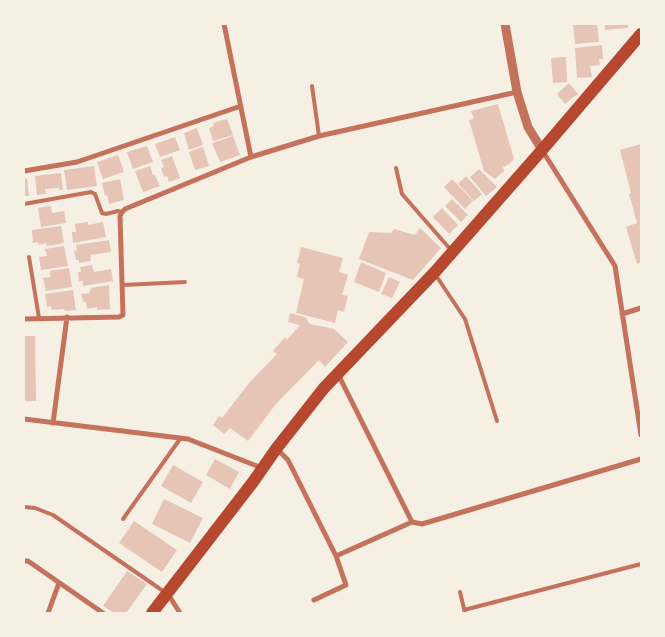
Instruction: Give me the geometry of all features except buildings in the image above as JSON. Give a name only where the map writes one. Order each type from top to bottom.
[{"type":"main road","points":[[152,613],[263,468],[276,448],[338,374],[453,252],[641,34]]},
{"type":"street","points":[[224,24],[251,157]]},
{"type":"street","points":[[505,24],[517,92],[528,127],[615,266],[639,410],[641,434]]},
{"type":"street","points":[[24,318],[123,315],[120,216],[125,209],[251,157],[319,136],[517,92]]},
{"type":"street","points":[[24,172],[77,162],[241,106]]},
{"type":"street","points":[[622,314],[641,308]]},
{"type":"street","points":[[53,423],[67,318]]},
{"type":"street","points":[[338,374],[412,522]]},
{"type":"street","points":[[24,419],[188,439],[263,468]]},
{"type":"street","points":[[276,448],[288,460],[336,556],[346,586],[314,600]]},
{"type":"street","points":[[336,556],[412,522],[422,524],[641,459]]},
{"type":"street","points":[[24,561],[103,613]]},
{"type":"street","points":[[48,613],[59,583]]},
{"type":"street","points":[[168,594],[180,613]]},
{"type":"lane","points":[[312,86],[319,136]]},
{"type":"lane","points":[[396,168],[402,194],[453,252]]},
{"type":"lane","points":[[24,204],[91,192],[96,194],[102,213],[122,212]]},
{"type":"lane","points":[[29,257],[39,318]]},
{"type":"lane","points":[[434,273],[465,319],[497,421]]},
{"type":"lane","points":[[123,285],[185,282]]},
{"type":"lane","points":[[123,519],[180,438]]},
{"type":"lane","points":[[24,507],[35,508],[53,515],[168,594]]},
{"type":"lane","points":[[460,592],[464,612],[641,564]]}]
